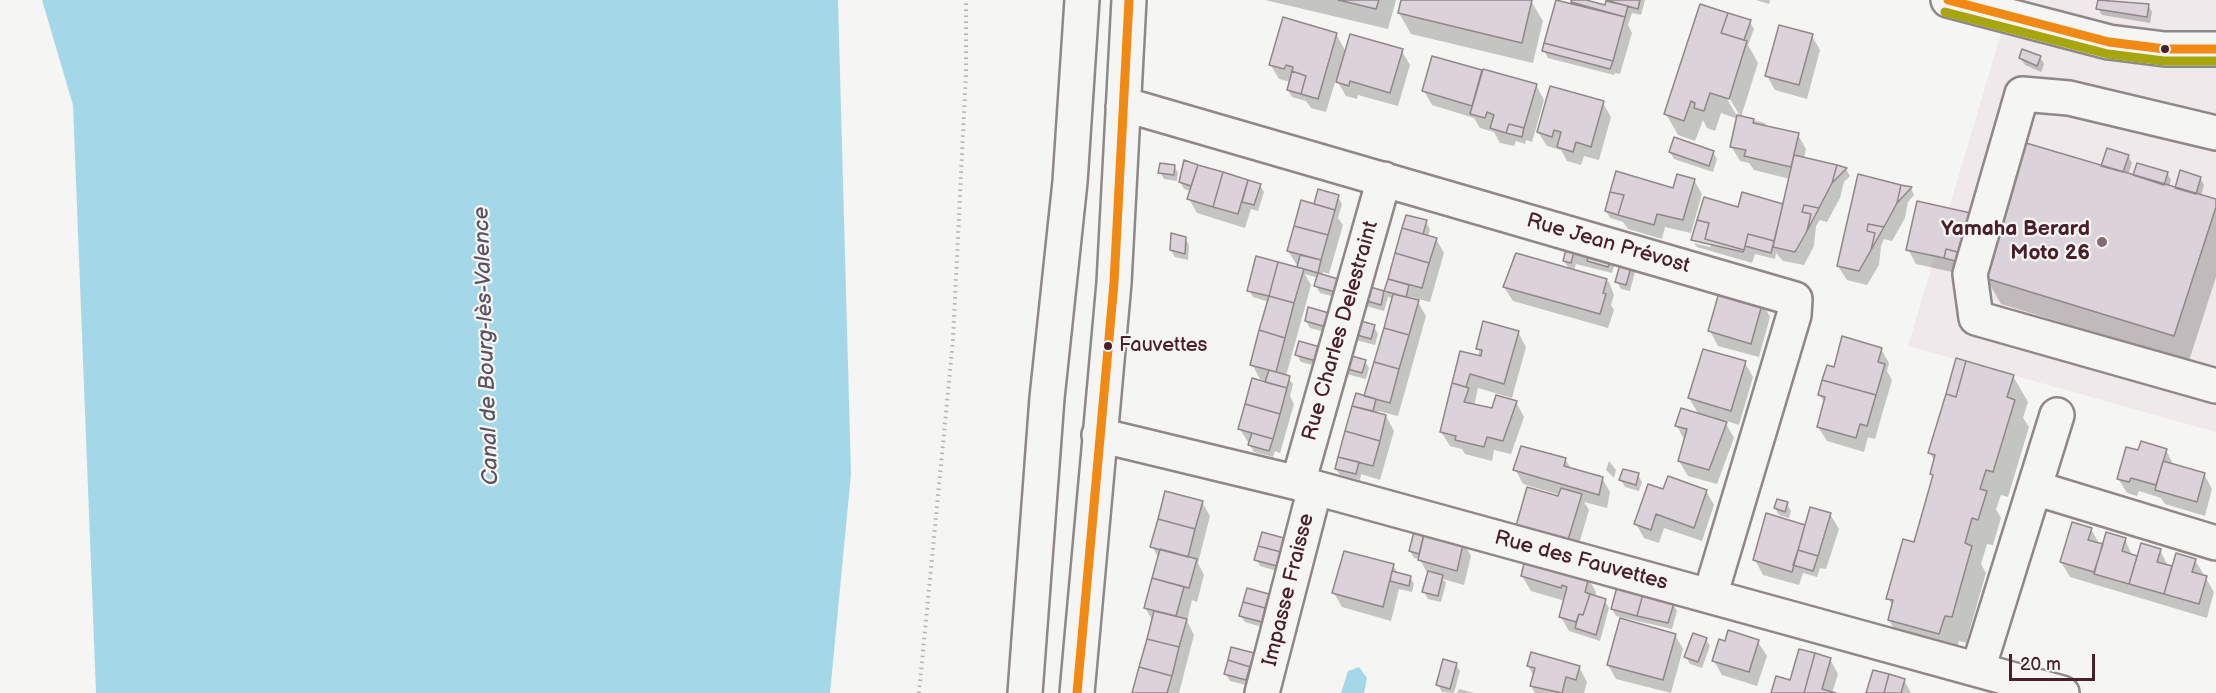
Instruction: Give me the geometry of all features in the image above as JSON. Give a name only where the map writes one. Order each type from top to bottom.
[{"type":"street","points":[[1025,693],[1047,398],[1070,182],[1082,0]]},
{"type":"street","points":[[1077,693],[1114,283],[1129,0]]},
{"type":"street","points":[[1948,0],[2109,42],[2165,49],[2216,49]]},
{"type":"street","points":[[2216,133],[2069,98],[2022,94],[1970,274],[1976,318],[2216,386]]},
{"type":"street","name":"Rue Jean Prévost","points":[[1123,107],[1140,109],[1795,299],[1794,315],[1710,596]]},
{"type":"street","name":"Rue Charles Delestraint","points":[[1306,486],[1384,179]]},
{"type":"street","points":[[1978,669],[2057,416]]},
{"type":"street","name":"Rue des Fauvettes","points":[[1099,435],[1306,486],[2062,693]]},
{"type":"street","name":"Impasse Fraisse","points":[[1262,693],[1306,486]]},
{"type":"street","points":[[2035,488],[2216,543]]},
{"type":"path","points":[[919,693],[953,340],[966,72],[966,0]]},
{"type":"shaded area","points":[[2011,0],[2216,0],[2216,432],[1908,346]]},
{"type":"water","name":"Canal de Bourg-lès-Valence","points":[[42,0],[838,0],[851,474],[830,693],[96,693],[73,105]]},
{"type":"water","points":[[1359,667],[1367,678],[1364,693],[1341,693],[1348,671]]},
{"type":"building","points":[[1338,0],[1379,0],[1376,9]]},
{"type":"building","points":[[1401,0],[1532,0],[1522,43],[1398,13]]},
{"type":"building","points":[[1556,0],[1625,17],[1613,61],[1544,43]]},
{"type":"building","points":[[1571,0],[1586,0],[1605,5],[1606,1],[1628,6],[1625,17],[1571,2]]},
{"type":"building","points":[[1606,0],[1640,0],[1638,9]]},
{"type":"building","points":[[2098,0],[2149,4],[2147,17],[2096,9]]},
{"type":"building","points":[[1700,4],[1728,13],[1721,33],[1747,41],[1729,99],[1710,93],[1704,111],[1694,108],[1695,103],[1691,101],[1684,121],[1664,114]]},
{"type":"building","points":[[1728,13],[1751,20],[1744,40],[1721,33]]},
{"type":"building","points":[[1283,17],[1337,33],[1318,99],[1301,94],[1306,76],[1292,71],[1293,67],[1286,65],[1284,69],[1269,65]]},
{"type":"building","points":[[1779,25],[1813,34],[1799,85],[1765,76]]},
{"type":"building","points":[[1350,34],[1403,49],[1390,93],[1350,81],[1349,86],[1336,82]]},
{"type":"building","points":[[1544,43],[1613,61],[1610,69],[1542,51]]},
{"type":"building","points":[[2022,49],[2041,56],[2037,66],[2019,58]]},
{"type":"building","points":[[1432,56],[1482,70],[1472,106],[1422,91]]},
{"type":"building","points":[[1483,69],[1537,84],[1524,128],[1509,124],[1506,133],[1490,128],[1494,115],[1487,112],[1485,118],[1470,114]]},
{"type":"building","points":[[1292,71],[1306,76],[1301,94],[1287,90]]},
{"type":"building","points":[[1550,86],[1604,101],[1591,147],[1576,142],[1573,152],[1557,147],[1561,132],[1554,130],[1552,137],[1537,132]]},
{"type":"building","points":[[1737,115],[1754,119],[1753,123],[1799,133],[1791,167],[1744,156],[1746,150],[1730,147]]},
{"type":"building","points":[[1509,124],[1524,128],[1522,137],[1506,133]]},
{"type":"building","points":[[1674,137],[1714,151],[1709,166],[1669,152]]},
{"type":"building","points":[[2026,143],[2216,199],[2216,207],[2174,336],[1985,278]]},
{"type":"building","points":[[2107,148],[2129,155],[2123,172],[2101,166]]},
{"type":"building","points":[[1794,155],[1837,165],[1832,183],[1819,208],[1804,205],[1802,212],[1811,214],[1807,231],[1795,252],[1773,247]]},
{"type":"building","points":[[1184,160],[1198,165],[1191,186],[1179,182]]},
{"type":"building","points":[[1160,163],[1175,165],[1174,175],[1158,173]]},
{"type":"building","points":[[2137,163],[2168,172],[2164,185],[2133,175]]},
{"type":"building","points":[[1198,165],[1223,172],[1213,207],[1187,199]]},
{"type":"building","points":[[1837,165],[1847,168],[1832,183]]},
{"type":"building","points":[[2180,170],[2201,177],[2196,194],[2175,188]]},
{"type":"building","points":[[1616,171],[1673,188],[1677,174],[1695,179],[1683,220],[1657,214],[1654,225],[1618,215],[1624,195],[1610,192]]},
{"type":"building","points":[[1223,172],[1248,180],[1238,214],[1213,207]]},
{"type":"building","points":[[1858,174],[1901,185],[1897,203],[1884,227],[1868,224],[1867,231],[1875,233],[1871,250],[1859,271],[1837,266]]},
{"type":"building","points":[[1248,180],[1261,184],[1254,205],[1242,202]]},
{"type":"building","points":[[1901,185],[1912,187],[1897,203]]},
{"type":"building","points":[[1318,189],[1339,195],[1335,210],[1314,204]]},
{"type":"building","points":[[1610,192],[1624,195],[1618,215],[1605,211]]},
{"type":"building","points":[[1742,192],[1783,204],[1774,241],[1748,234],[1744,250],[1705,239],[1709,223],[1697,220],[1704,197],[1738,207]]},
{"type":"building","points":[[1301,200],[1335,210],[1328,235],[1294,226]]},
{"type":"building","points":[[1917,201],[1975,214],[1965,254],[1946,249],[1944,258],[1906,250]]},
{"type":"building","points":[[1804,205],[1819,208],[1807,231],[1811,214],[1802,212]]},
{"type":"building","points":[[1406,215],[1427,220],[1423,234],[1402,228]]},
{"type":"building","points":[[1697,220],[1709,223],[1705,239],[1744,250],[1743,252],[1691,240]]},
{"type":"building","points":[[1868,224],[1884,227],[1871,250],[1875,233],[1867,231]]},
{"type":"building","points":[[1294,226],[1328,235],[1321,260],[1287,251]]},
{"type":"building","points":[[1402,228],[1437,238],[1429,263],[1395,253]]},
{"type":"building","points":[[1171,233],[1186,237],[1185,254],[1170,250]]},
{"type":"building","points":[[1748,234],[1774,241],[1771,253],[1745,246]]},
{"type":"building","points":[[1567,246],[1575,248],[1571,263],[1563,261]]},
{"type":"building","points":[[1946,249],[1965,254],[1963,263],[1944,258]]},
{"type":"building","points":[[1589,252],[1611,258],[1608,267],[1587,261]]},
{"type":"building","points":[[1395,253],[1429,263],[1422,288],[1388,279]]},
{"type":"building","points":[[1516,253],[1607,279],[1603,293],[1606,294],[1600,314],[1503,287]]},
{"type":"building","points":[[1300,255],[1321,260],[1318,273],[1297,267]]},
{"type":"building","points":[[1256,256],[1278,262],[1269,296],[1247,291]]},
{"type":"building","points":[[1621,261],[1632,264],[1626,285],[1615,282]]},
{"type":"building","points":[[1278,262],[1304,269],[1294,303],[1269,296]]},
{"type":"building","points":[[1318,273],[1338,279],[1335,292],[1314,286]]},
{"type":"building","points":[[1388,279],[1409,285],[1406,297],[1384,291]]},
{"type":"building","points":[[1364,285],[1384,291],[1381,305],[1360,299]]},
{"type":"building","points":[[1720,289],[1763,301],[1751,344],[1708,331]]},
{"type":"building","points":[[1393,294],[1419,300],[1409,335],[1384,328]]},
{"type":"building","points":[[1269,296],[1294,303],[1285,338],[1259,330]]},
{"type":"building","points":[[1308,307],[1329,313],[1326,327],[1305,321]]},
{"type":"building","points":[[1354,319],[1375,325],[1371,339],[1350,333]]},
{"type":"building","points":[[1483,321],[1519,331],[1504,384],[1470,374],[1466,387],[1452,383],[1460,351],[1481,356],[1482,350],[1476,349]]},
{"type":"building","points":[[1384,328],[1409,335],[1399,369],[1374,362]]},
{"type":"building","points":[[1259,330],[1285,338],[1276,372],[1250,365]]},
{"type":"building","points":[[1842,336],[1882,348],[1878,362],[1885,364],[1876,395],[1822,380],[1827,365],[1834,367]]},
{"type":"building","points":[[1299,341],[1320,347],[1316,361],[1295,355]]},
{"type":"building","points":[[1703,349],[1746,361],[1731,411],[1688,398]]},
{"type":"building","points":[[1345,354],[1366,360],[1362,373],[1341,367]]},
{"type":"building","points":[[1956,358],[1966,361],[1956,397],[1946,394]]},
{"type":"building","points":[[1966,361],[2014,375],[2007,397],[2015,400],[1993,472],[1986,470],[1980,489],[1987,491],[1978,520],[1972,518],[1965,543],[1972,546],[1952,617],[1945,616],[1939,634],[1888,620],[1893,600],[1886,599],[1903,539],[1914,542],[1933,475],[1930,474],[1935,455],[1928,453],[1946,394],[1956,397]]},
{"type":"building","points":[[1374,362],[1399,369],[1390,403],[1364,396]]},
{"type":"building","points":[[1269,370],[1290,376],[1287,388],[1265,382]]},
{"type":"building","points":[[1252,378],[1287,388],[1280,414],[1245,404]]},
{"type":"building","points":[[1822,380],[1876,395],[1867,426],[1860,424],[1856,438],[1817,427],[1825,397],[1818,395]]},
{"type":"building","points":[[1452,383],[1469,388],[1464,402],[1492,408],[1496,395],[1517,401],[1503,441],[1487,437],[1484,447],[1455,440],[1456,436],[1440,432]]},
{"type":"building","points":[[1356,393],[1376,399],[1373,411],[1352,406]]},
{"type":"building","points":[[1245,404],[1280,414],[1273,439],[1238,429]]},
{"type":"building","points":[[1352,406],[1386,415],[1380,441],[1345,431]]},
{"type":"building","points":[[1681,408],[1727,422],[1709,470],[1678,461],[1687,429],[1675,426]]},
{"type":"building","points":[[1345,431],[1380,441],[1373,466],[1338,457]]},
{"type":"building","points":[[1252,433],[1273,439],[1269,451],[1248,445]]},
{"type":"building","points":[[2141,441],[2167,449],[2156,485],[2131,478],[2129,482],[2117,479],[2126,447],[2138,450]]},
{"type":"building","points":[[1521,446],[1566,458],[1564,466],[1603,477],[1599,495],[1513,470]]},
{"type":"building","points":[[1338,457],[1359,462],[1356,474],[1335,469]]},
{"type":"building","points":[[2163,461],[2205,473],[2197,502],[2155,490]]},
{"type":"building","points":[[1623,469],[1639,473],[1636,485],[1619,480]]},
{"type":"building","points":[[1668,476],[1707,490],[1694,528],[1656,514],[1651,530],[1634,524],[1648,484],[1663,489]]},
{"type":"building","points":[[1527,487],[1558,496],[1561,488],[1582,494],[1568,540],[1516,526]]},
{"type":"building","points":[[1165,491],[1203,501],[1195,529],[1158,519]]},
{"type":"building","points":[[1777,499],[1788,502],[1785,512],[1774,508]]},
{"type":"building","points":[[1810,507],[1831,513],[1818,556],[1798,550]]},
{"type":"building","points":[[1766,513],[1805,525],[1792,572],[1753,560]]},
{"type":"building","points":[[1158,519],[1195,529],[1188,557],[1150,547]]},
{"type":"building","points":[[2072,522],[2092,528],[2088,540],[2103,544],[2094,572],[2060,562]]},
{"type":"building","points":[[1415,528],[1425,530],[1419,554],[1409,551]]},
{"type":"building","points":[[1425,530],[1464,540],[1457,571],[1418,560]]},
{"type":"building","points":[[1262,532],[1284,538],[1281,552],[1258,546]]},
{"type":"building","points":[[2106,532],[2126,538],[2122,551],[2137,556],[2129,584],[2094,574]]},
{"type":"building","points":[[2141,543],[2161,549],[2157,562],[2172,566],[2164,594],[2129,584]]},
{"type":"building","points":[[1258,546],[1281,552],[1277,566],[1254,560]]},
{"type":"building","points":[[1160,549],[1197,559],[1189,588],[1152,578]]},
{"type":"building","points":[[1798,550],[1818,556],[1813,571],[1793,565]]},
{"type":"building","points":[[1344,551],[1394,564],[1383,607],[1332,593]]},
{"type":"building","points":[[2176,553],[2196,559],[2192,572],[2207,576],[2199,604],[2164,594]]},
{"type":"building","points":[[1525,559],[1589,577],[1585,592],[1590,594],[1583,615],[1579,614],[1576,622],[1559,617],[1567,587],[1562,585],[1561,588],[1521,576]]},
{"type":"building","points":[[1392,571],[1411,576],[1409,586],[1390,581]]},
{"type":"building","points":[[1428,571],[1443,575],[1438,596],[1422,592]]},
{"type":"building","points":[[1152,578],[1184,587],[1176,616],[1144,608]]},
{"type":"building","points":[[1617,587],[1643,594],[1637,616],[1611,609]]},
{"type":"building","points":[[1247,588],[1269,594],[1265,608],[1243,602]]},
{"type":"building","points":[[1590,594],[1606,599],[1596,635],[1575,628],[1579,614],[1583,615]]},
{"type":"building","points":[[1643,594],[1674,603],[1668,623],[1637,616]]},
{"type":"building","points":[[1243,602],[1265,608],[1262,622],[1239,616]]},
{"type":"building","points":[[1154,611],[1187,619],[1179,647],[1147,639]]},
{"type":"building","points":[[1620,618],[1676,634],[1663,680],[1607,665]]},
{"type":"building","points":[[1728,630],[1759,640],[1749,672],[1712,661],[1719,639],[1725,641]]},
{"type":"building","points":[[1693,633],[1707,638],[1698,662],[1684,657]]},
{"type":"building","points":[[1147,639],[1179,647],[1172,676],[1139,667]]},
{"type":"building","points":[[1231,647],[1254,653],[1250,667],[1228,660]]},
{"type":"building","points":[[1799,649],[1815,653],[1804,693],[1771,693],[1776,676],[1790,680]]},
{"type":"building","points":[[1531,652],[1580,666],[1576,680],[1566,677],[1562,693],[1530,686],[1535,668],[1527,666]]},
{"type":"building","points":[[1815,653],[1831,658],[1822,689],[1836,693],[1804,693]]},
{"type":"building","points":[[1443,659],[1457,663],[1450,689],[1436,685]]},
{"type":"building","points":[[1228,660],[1250,667],[1246,680],[1224,674]]},
{"type":"building","points":[[1139,667],[1172,676],[1167,693],[1132,693]]},
{"type":"building","points":[[1873,670],[1889,674],[1884,693],[1866,693]]},
{"type":"building","points":[[1889,674],[1905,679],[1901,693],[1884,693]]},
{"type":"transit line","points":[[1077,693],[1114,283],[1129,0]]},
{"type":"transit line","points":[[1948,0],[2109,42],[2165,49],[2216,49]]},
{"type":"transit line","points":[[1945,12],[2108,54],[2164,61],[2216,61]]},
{"type":"place","name":"Yamaha Berard Moto 26","points":[[2102,242]]},
{"type":"place","name":"Fauvettes","points":[[1108,346]]}]
